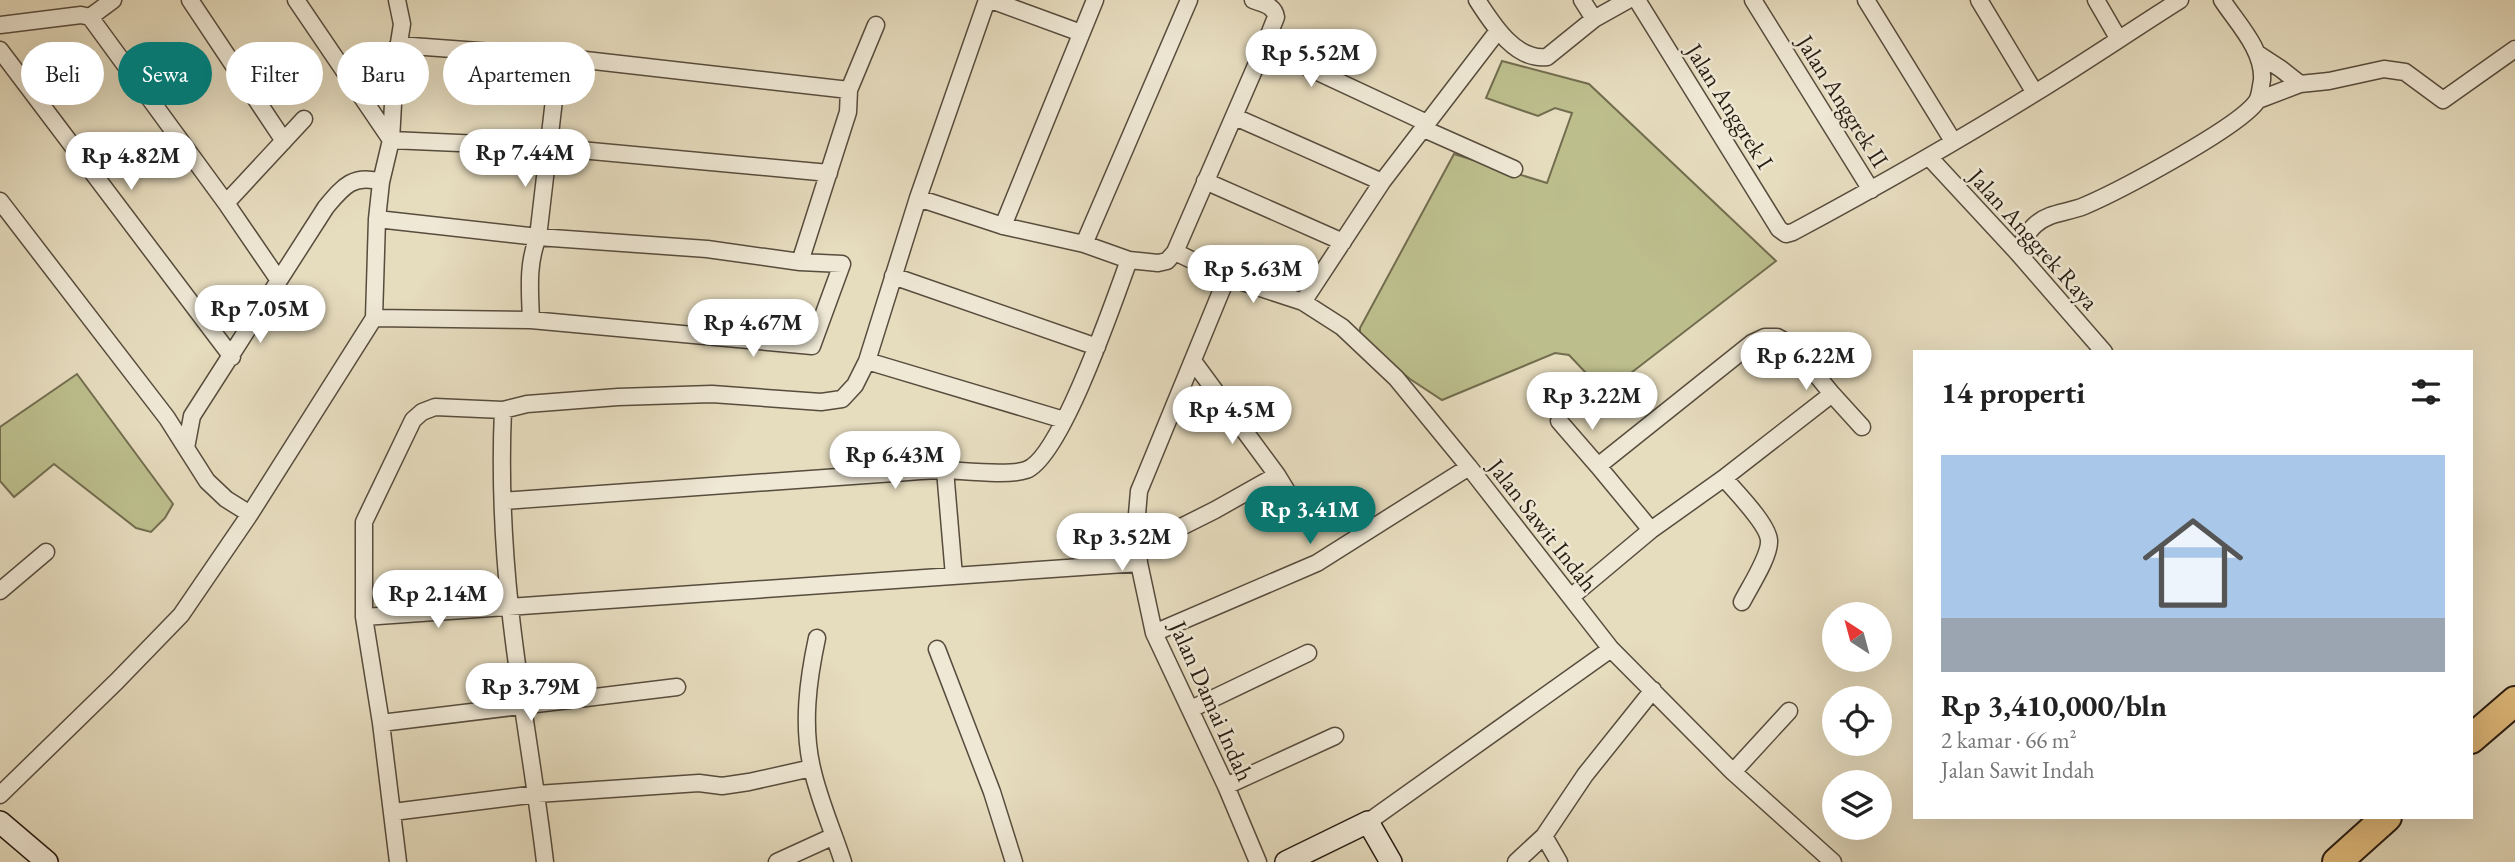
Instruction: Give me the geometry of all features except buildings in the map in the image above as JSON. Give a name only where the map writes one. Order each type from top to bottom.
[{"type":"highway","points":[[2473,738],[2515,701]]},
{"type":"highway","points":[[2337,862],[2385,819]]},
{"type":"street","points":[[90,17],[114,0]]},
{"type":"street","points":[[190,0],[284,141]]},
{"type":"street","points":[[296,0],[391,140]]},
{"type":"street","points":[[397,0],[402,24],[399,42]]},
{"type":"street","points":[[398,862],[381,723],[364,617],[364,522],[413,420],[422,412],[435,407],[503,410],[527,404],[618,397],[712,394],[821,402],[842,399],[855,385],[867,361],[918,198],[989,0],[1082,33]]},
{"type":"street","points":[[1003,226],[1095,0]]},
{"type":"street","points":[[1084,244],[1189,0]]},
{"type":"street","points":[[918,198],[1003,226],[1084,244],[1129,260],[1158,263],[1167,261],[1175,251],[1276,18],[1272,7],[1253,0]]},
{"type":"street","points":[[1477,0],[1497,32],[1517,48],[1543,57],[1547,57],[1594,19],[1628,0]]},
{"type":"street","points":[[1582,0],[1594,19]]},
{"type":"street","name":"Jalan Anggrek I","points":[[1637,0],[1779,229],[1786,234],[1793,232],[1871,190]]},
{"type":"street","name":"Jalan Anggrek II","points":[[1753,0],[1871,190]]},
{"type":"street","points":[[1866,0],[1953,141]]},
{"type":"street","points":[[1979,0],[2035,93]]},
{"type":"street","points":[[2096,0],[2119,38]]},
{"type":"street","points":[[1871,190],[2035,93],[2180,0]]},
{"type":"street","points":[[2222,0],[2258,54],[2300,84]]},
{"type":"street","points":[[0,25],[81,15],[90,17],[278,279]]},
{"type":"street","points":[[800,262],[848,112],[849,90],[876,26]]},
{"type":"street","points":[[1303,302],[1382,182],[1497,32]]},
{"type":"street","points":[[1264,47],[1514,169]]},
{"type":"street","points":[[2017,252],[2034,226],[2044,219],[2058,212],[2081,208],[2146,174],[2229,125],[2258,100],[2300,84],[2385,69],[2406,72],[2443,100],[2515,49]]},
{"type":"street","points":[[0,50],[232,357]]},
{"type":"street","points":[[2258,54],[2262,78],[2258,100]]},
{"type":"street","points":[[595,61],[849,90]]},
{"type":"street","points":[[0,795],[181,615],[250,514],[374,318],[377,219],[381,182],[391,140],[394,105]]},
{"type":"street","points":[[531,320],[531,254],[538,237],[553,105]]},
{"type":"street","points":[[1235,117],[1382,182]]},
{"type":"street","points":[[226,203],[304,119]]},
{"type":"street","points":[[391,140],[548,146],[829,173]]},
{"type":"street","name":"Jalan Anggrek Raya","points":[[1929,157],[2103,350]]},
{"type":"street","points":[[186,448],[192,416],[326,207],[348,183],[372,179],[381,182]]},
{"type":"street","points":[[1205,181],[1343,242]]},
{"type":"street","points":[[0,201],[167,418],[207,481],[250,514]]},
{"type":"street","points":[[374,318],[531,320],[812,346],[842,264],[800,262],[707,249],[538,237],[377,219]]},
{"type":"street","points":[[1175,251],[1227,277],[1303,302],[1342,327],[1396,379],[1469,467]]},
{"type":"street","points":[[503,501],[945,470],[979,473],[1026,471],[1038,463],[1064,420],[1097,346],[1129,260]]},
{"type":"street","points":[[893,276],[1097,346]]},
{"type":"street","name":"Jalan Damai Indah","points":[[1227,277],[1139,491],[1136,526],[1154,633],[1226,786],[1258,862]]},
{"type":"street","points":[[1598,466],[1752,343],[1765,337],[1777,337],[1792,345],[1862,427]]},
{"type":"street","points":[[867,361],[1064,420]]},
{"type":"street","points":[[1193,361],[1277,475],[1299,511]]},
{"type":"street","points":[[1571,597],[1651,530],[1724,478],[1832,394]]},
{"type":"street","points":[[503,410],[501,466],[509,606],[545,862]]},
{"type":"street","points":[[1559,421],[1651,530]]},
{"type":"street","name":"Jalan Sawit Indah","points":[[1154,633],[1317,563],[1469,467],[1611,649],[1733,772],[1833,862]]},
{"type":"street","points":[[945,470],[954,576]]},
{"type":"street","points":[[364,617],[954,576],[1139,556],[1277,475]]},
{"type":"street","points":[[1724,478],[1763,526],[1769,539],[1765,554],[1742,602]]},
{"type":"street","points":[[0,591],[46,552]]},
{"type":"street","points":[[817,638],[808,678],[807,712],[812,768],[843,862]]},
{"type":"street","points":[[937,649],[992,792],[1014,862]]},
{"type":"street","points":[[1286,862],[1368,821],[1611,649]]},
{"type":"street","points":[[1191,709],[1308,653]]},
{"type":"street","points":[[381,723],[677,687]]},
{"type":"street","points":[[1516,862],[1545,836],[1585,775],[1653,690]]},
{"type":"street","points":[[1733,772],[1789,711]]},
{"type":"street","points":[[1226,786],[1335,736]]},
{"type":"street","points":[[393,812],[537,794],[699,783],[722,786],[812,768]]},
{"type":"street","points":[[1368,821],[1391,862]]},
{"type":"street","points":[[0,822],[47,862]]},
{"type":"street","points":[[777,862],[834,836]]},
{"type":"street","points":[[1545,836],[1559,862]]},
{"type":"green space","points":[[1502,61],[1589,84],[1776,261],[1605,393],[1569,355],[1555,353],[1442,400],[1410,379],[1360,337],[1360,328],[1454,154],[1547,183],[1572,113],[1555,108],[1538,116],[1486,98]]},
{"type":"green space","points":[[77,374],[173,504],[165,518],[151,532],[136,528],[54,464],[14,497],[0,481],[0,427]]}]
